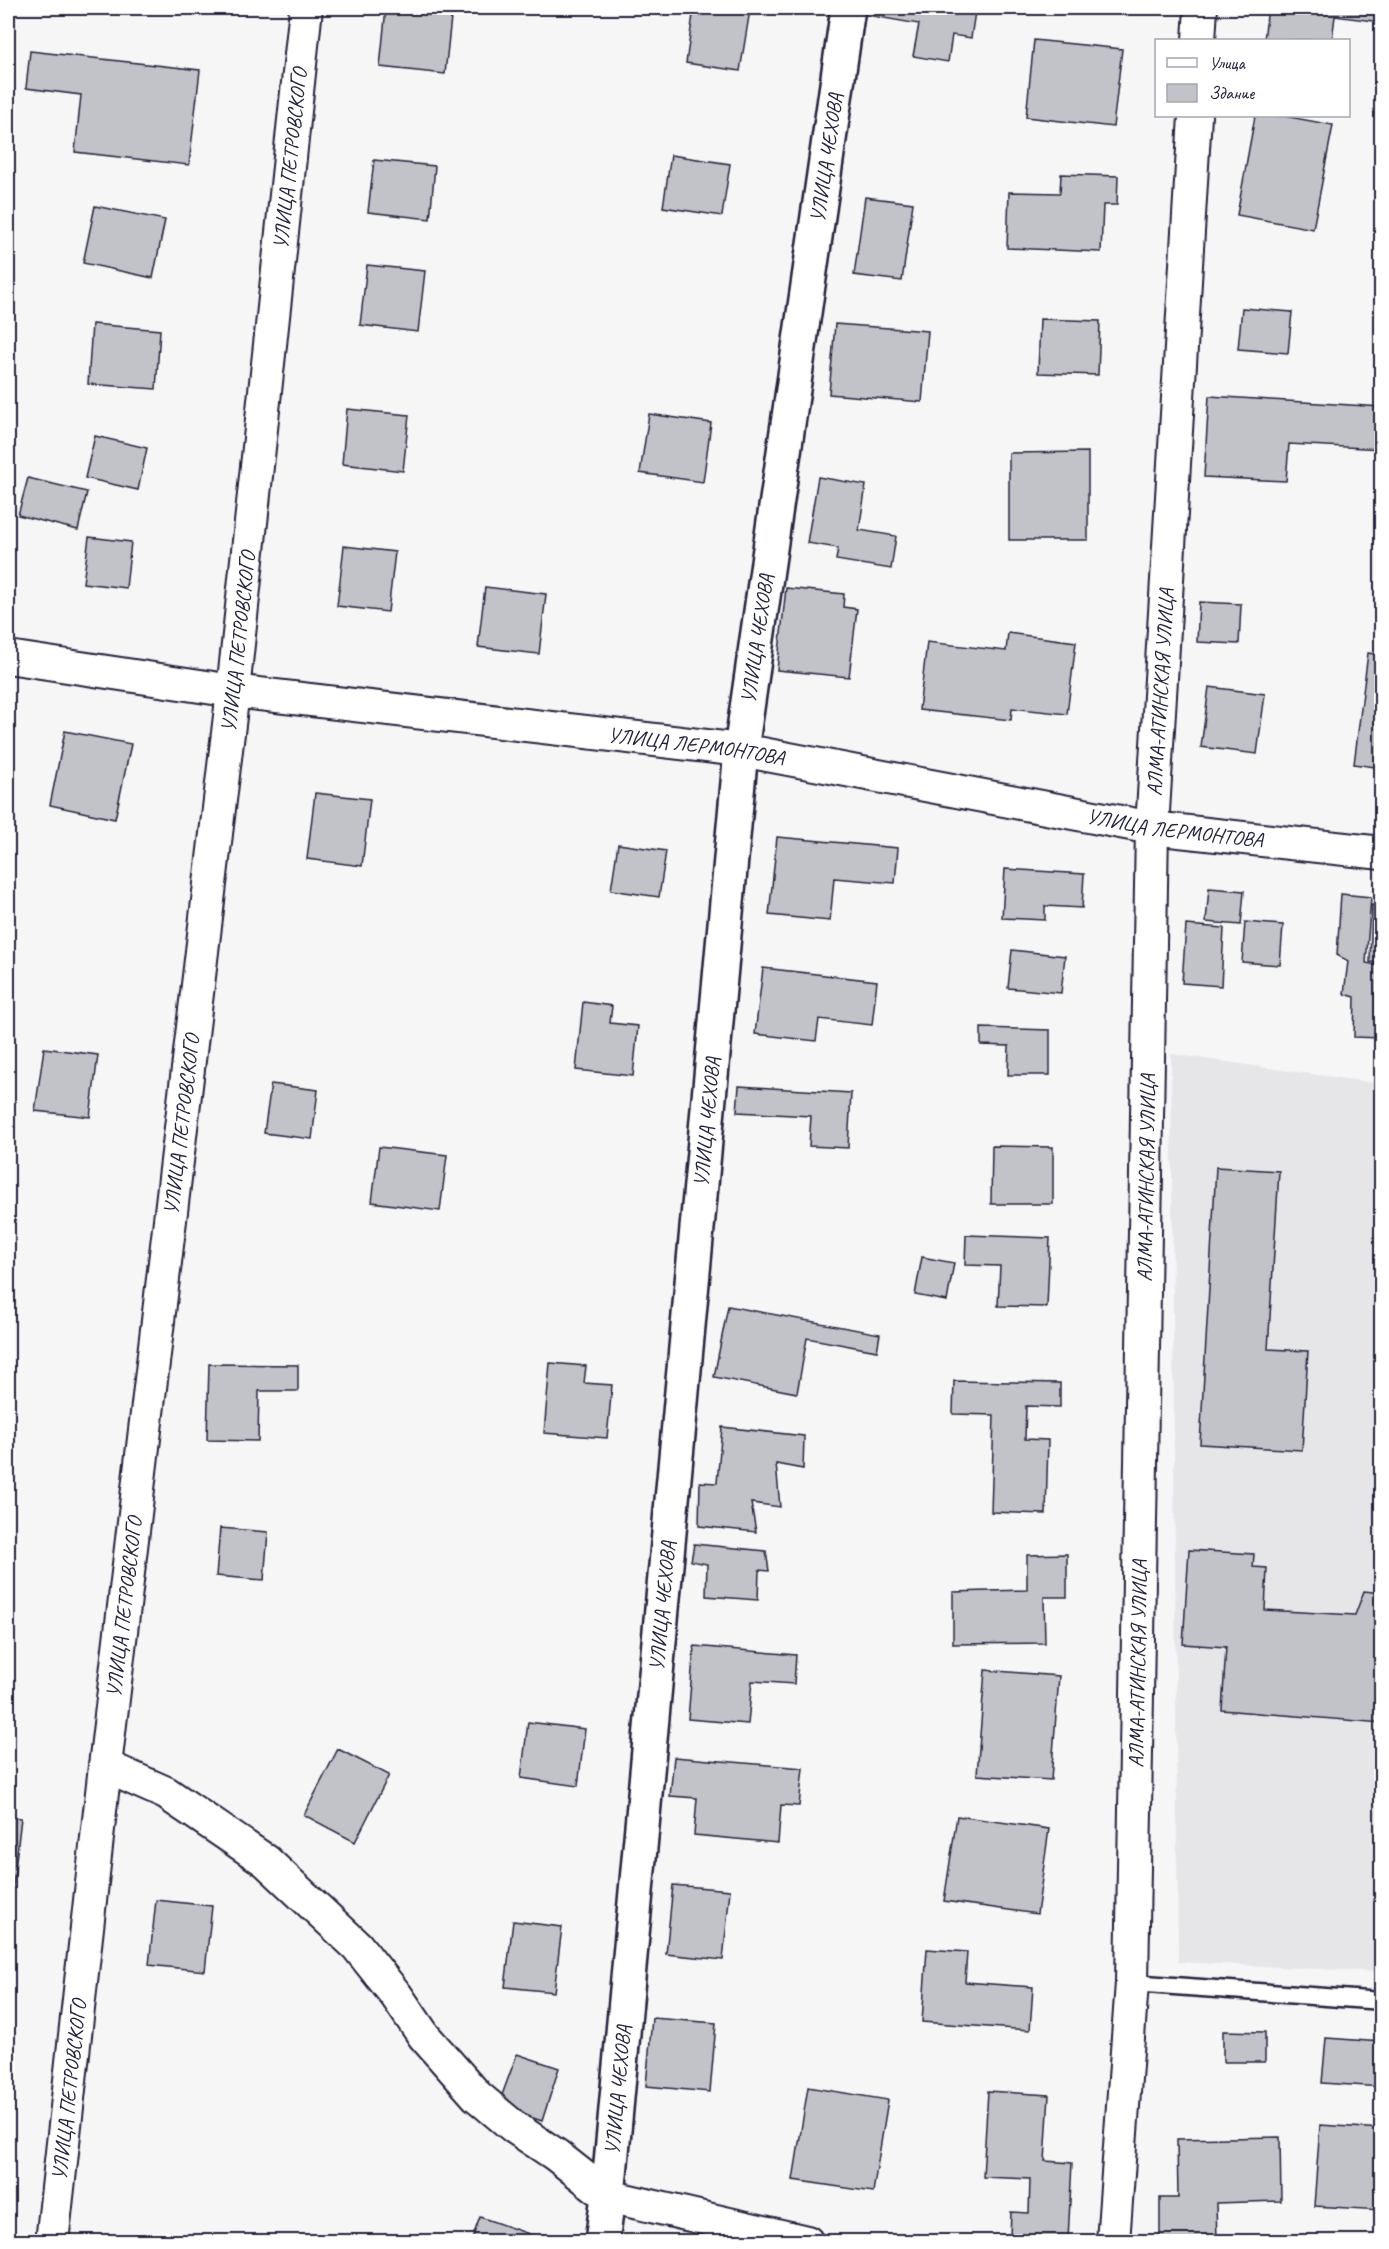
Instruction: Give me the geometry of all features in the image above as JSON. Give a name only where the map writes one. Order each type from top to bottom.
[{"type":"street","name":"УЛИЦА ПЕТРОВСКОГО","points":[[52,2241],[105,1766],[233,691],[306,8]]},
{"type":"street","name":"УЛИЦА ЧЕХОВА","points":[[602,2241],[741,750],[848,8]]},
{"type":"street","points":[[1199,39],[1202,8]]},
{"type":"street","name":"АЛМА-АТИНСКАЯ УЛИЦА","points":[[1113,2241],[1132,1983],[1152,828],[1195,117]]},
{"type":"street","name":"УЛИЦА ЛЕРМОНТОВА","points":[[8,657],[233,691],[741,750],[1152,828],[1382,853]]},
{"type":"street","points":[[105,1766],[166,1792],[266,1862],[357,1946],[396,1995],[424,2036],[477,2096],[514,2127],[608,2196],[807,2241]]},
{"type":"lane","points":[[1132,1983],[1382,2001]]},
{"type":"shaded area","points":[[1171,1054],[1381,1084],[1381,1972],[1178,1962]]},
{"type":"building","points":[[386,8],[452,8],[445,74],[380,67]]},
{"type":"building","points":[[694,8],[750,10],[740,71],[686,63]]},
{"type":"building","points":[[873,8],[948,8],[975,12],[971,38],[952,35],[948,62],[913,56],[919,24],[872,16]]},
{"type":"building","points":[[1268,8],[1382,8],[1381,22],[1335,16],[1332,39],[1264,39]]},
{"type":"building","points":[[1034,40],[1122,49],[1113,127],[1026,117]]},
{"type":"building","points":[[30,51],[200,70],[189,165],[75,152],[81,95],[26,88]]},
{"type":"building","points":[[1255,117],[1289,117],[1333,125],[1313,229],[1237,215]]},
{"type":"building","points":[[671,155],[730,164],[722,216],[663,207]]},
{"type":"building","points":[[374,160],[435,166],[430,219],[368,212]]},
{"type":"building","points":[[1061,174],[1118,176],[1117,205],[1103,205],[1101,252],[1007,248],[1009,192],[1060,193]]},
{"type":"building","points":[[865,197],[913,203],[902,281],[854,275]]},
{"type":"building","points":[[95,206],[165,220],[153,278],[83,263]]},
{"type":"building","points":[[367,265],[425,271],[418,332],[360,325]]},
{"type":"building","points":[[1242,308],[1292,312],[1288,353],[1238,349]]},
{"type":"building","points":[[1040,319],[1100,321],[1098,375],[1038,373]]},
{"type":"building","points":[[92,324],[160,330],[156,389],[88,384]]},
{"type":"building","points":[[835,324],[928,331],[922,402],[829,394]]},
{"type":"building","points":[[1209,396],[1382,407],[1382,449],[1289,444],[1286,481],[1204,477]]},
{"type":"building","points":[[347,409],[409,415],[403,471],[342,464]]},
{"type":"building","points":[[649,414],[711,423],[703,482],[640,473]]},
{"type":"building","points":[[95,436],[147,448],[138,490],[85,478]]},
{"type":"building","points":[[1088,452],[1088,540],[1009,540],[1009,453]]},
{"type":"building","points":[[818,477],[866,485],[859,530],[896,536],[891,569],[836,560],[838,548],[807,543]]},
{"type":"building","points":[[28,478],[87,492],[78,530],[18,515]]},
{"type":"building","points":[[89,537],[131,542],[126,588],[83,583]]},
{"type":"building","points":[[344,546],[395,552],[388,612],[337,606]]},
{"type":"building","points":[[485,587],[546,594],[539,654],[478,647]]},
{"type":"building","points":[[786,588],[844,594],[843,607],[857,609],[849,677],[777,670]]},
{"type":"building","points":[[1199,602],[1241,604],[1239,644],[1197,642]]},
{"type":"building","points":[[1008,633],[1076,642],[1067,714],[1012,708],[1011,720],[919,710],[927,642],[1006,651]]},
{"type":"building","points":[[1368,653],[1382,655],[1382,768],[1354,764]]},
{"type":"building","points":[[1209,687],[1265,694],[1257,754],[1201,747]]},
{"type":"building","points":[[65,731],[131,744],[115,819],[50,805]]},
{"type":"building","points":[[315,793],[370,799],[362,866],[307,859]]},
{"type":"building","points":[[777,837],[898,848],[895,883],[834,878],[830,921],[769,915]]},
{"type":"building","points":[[618,844],[666,851],[659,897],[611,890]]},
{"type":"building","points":[[1005,869],[1084,874],[1082,908],[1045,906],[1045,920],[1002,918]]},
{"type":"building","points":[[1209,888],[1244,891],[1241,925],[1206,922]]},
{"type":"building","points":[[1341,894],[1371,897],[1366,963],[1382,966],[1382,1038],[1354,1037],[1355,997],[1344,994],[1348,961],[1337,955]]},
{"type":"building","points":[[1372,905],[1382,905],[1382,963],[1370,962]]},
{"type":"building","points":[[1245,922],[1283,925],[1280,965],[1242,962]]},
{"type":"building","points":[[1186,925],[1224,928],[1221,986],[1182,983]]},
{"type":"building","points":[[1012,950],[1065,956],[1061,993],[1008,988]]},
{"type":"building","points":[[763,968],[877,981],[872,1025],[819,1019],[816,1041],[755,1034]]},
{"type":"building","points":[[583,1002],[612,1006],[610,1023],[638,1026],[633,1076],[576,1070]]},
{"type":"building","points":[[981,1028],[1050,1030],[1050,1075],[1008,1075],[1009,1046],[981,1045]]},
{"type":"building","points":[[44,1048],[98,1055],[90,1117],[35,1111]]},
{"type":"building","points":[[271,1084],[318,1090],[312,1139],[264,1133]]},
{"type":"building","points":[[739,1086],[851,1093],[848,1148],[809,1146],[811,1116],[737,1112]]},
{"type":"building","points":[[992,1146],[1053,1147],[1053,1204],[991,1204]]},
{"type":"building","points":[[379,1147],[447,1155],[440,1211],[372,1202]]},
{"type":"building","points":[[1216,1167],[1279,1171],[1268,1349],[1308,1351],[1302,1450],[1200,1444]]},
{"type":"building","points":[[966,1235],[1050,1238],[1047,1307],[998,1306],[1000,1266],[965,1265]]},
{"type":"building","points":[[922,1257],[954,1263],[947,1301],[915,1295]]},
{"type":"building","points":[[728,1306],[880,1334],[877,1351],[807,1338],[797,1393],[714,1377]]},
{"type":"building","points":[[550,1363],[586,1366],[584,1383],[612,1385],[607,1438],[544,1433]]},
{"type":"building","points":[[209,1364],[298,1365],[298,1391],[259,1391],[258,1441],[207,1440]]},
{"type":"building","points":[[954,1381],[1060,1383],[1060,1407],[1026,1406],[1025,1439],[1048,1440],[1046,1514],[991,1512],[994,1415],[953,1414]]},
{"type":"building","points":[[722,1427],[804,1436],[803,1469],[776,1464],[780,1507],[751,1503],[756,1532],[699,1526],[700,1482],[717,1483]]},
{"type":"building","points":[[220,1528],[268,1532],[264,1580],[216,1576]]},
{"type":"building","points":[[694,1544],[766,1551],[769,1571],[759,1570],[758,1600],[706,1596],[707,1564],[691,1561]]},
{"type":"building","points":[[1189,1550],[1254,1554],[1253,1567],[1267,1568],[1265,1610],[1355,1615],[1364,1591],[1382,1593],[1382,1723],[1222,1710],[1226,1647],[1183,1644]]},
{"type":"building","points":[[1067,1554],[1067,1597],[1044,1597],[1045,1643],[953,1644],[953,1592],[1027,1590],[1027,1555]]},
{"type":"building","points":[[694,1646],[796,1655],[794,1684],[752,1681],[748,1724],[688,1719]]},
{"type":"building","points":[[985,1670],[1059,1676],[1051,1780],[977,1775]]},
{"type":"building","points":[[528,1722],[585,1729],[578,1786],[521,1778]]},
{"type":"building","points":[[338,1749],[389,1775],[355,1842],[304,1815]]},
{"type":"building","points":[[674,1757],[803,1768],[799,1806],[781,1805],[778,1843],[694,1835],[697,1798],[670,1796]]},
{"type":"building","points":[[957,1816],[1049,1829],[1037,1914],[944,1901]]},
{"type":"building","points":[[8,1817],[21,1818],[9,1921],[8,1920]]},
{"type":"building","points":[[673,1885],[730,1890],[723,1960],[666,1954]]},
{"type":"building","points":[[156,1900],[212,1906],[205,1971],[149,1965]]},
{"type":"building","points":[[513,1921],[562,1927],[554,1992],[505,1987]]},
{"type":"building","points":[[927,1949],[967,1952],[965,1982],[1033,1987],[1030,2030],[922,2022]]},
{"type":"building","points":[[652,2018],[716,2023],[710,2092],[646,2086]]},
{"type":"building","points":[[1223,2031],[1265,2032],[1265,2062],[1223,2062]]},
{"type":"building","points":[[1326,2038],[1382,2042],[1382,2087],[1322,2083]]},
{"type":"building","points":[[517,2054],[559,2068],[542,2121],[498,2106]]},
{"type":"building","points":[[808,2087],[888,2100],[873,2192],[793,2180]]},
{"type":"building","points":[[988,2091],[1049,2095],[1045,2161],[1072,2163],[1068,2239],[1010,2236],[1011,2212],[1029,2213],[1030,2179],[983,2177]]},
{"type":"building","points":[[1320,2125],[1382,2129],[1382,2210],[1314,2206]]},
{"type":"building","points":[[1280,2137],[1281,2201],[1216,2203],[1217,2242],[1160,2242],[1160,2198],[1178,2198],[1177,2139]]},
{"type":"building","points":[[480,2217],[535,2236],[533,2242],[471,2242]]}]
